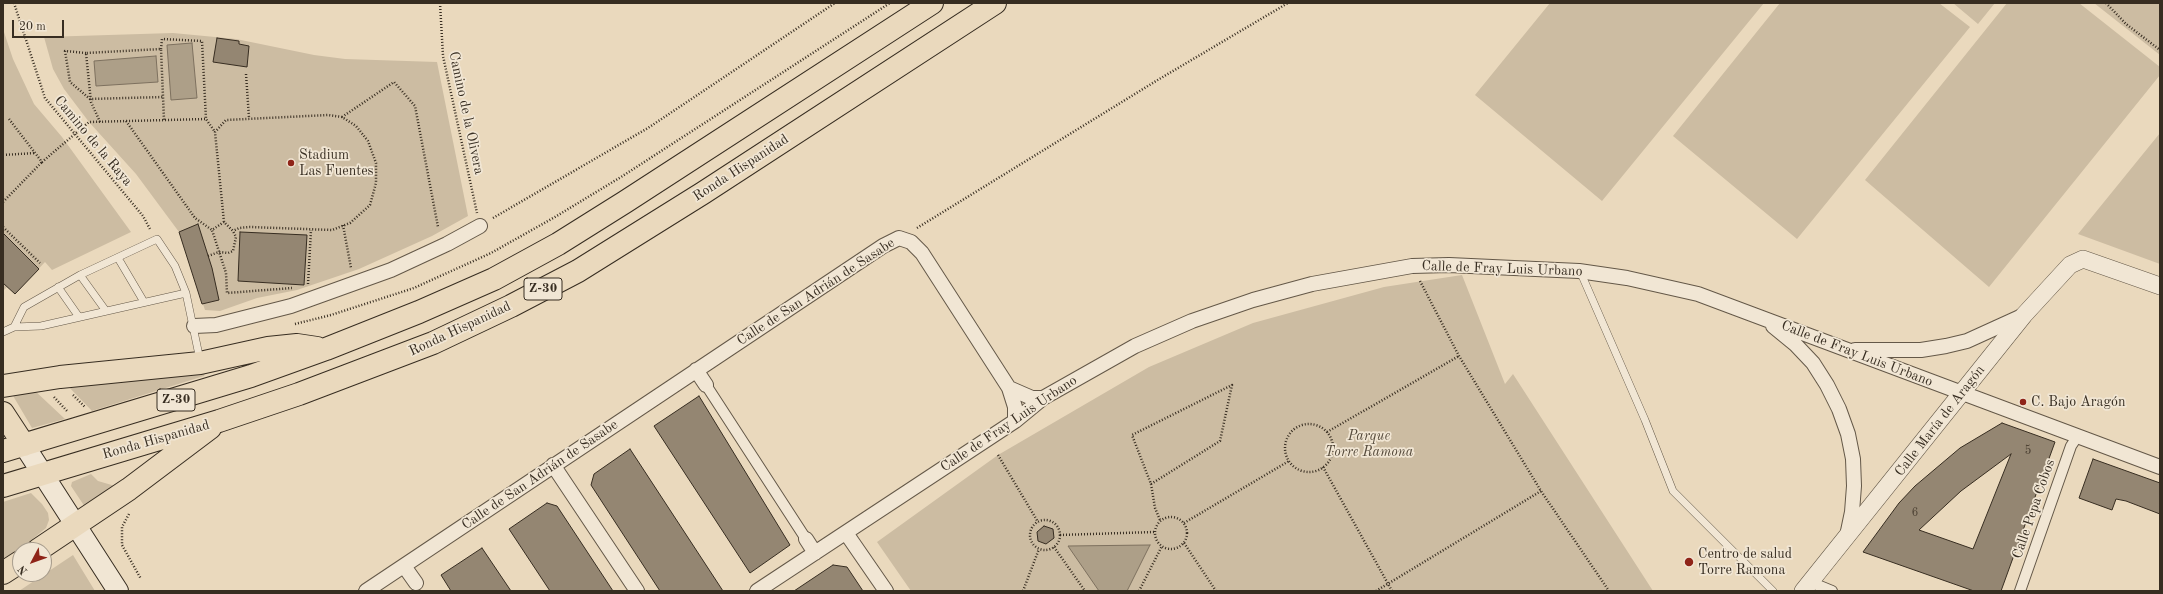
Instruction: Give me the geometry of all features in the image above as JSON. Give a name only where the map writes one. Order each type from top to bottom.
[{"type":"highway","name":"Z-30","points":[[3,451],[176,400],[326,349],[419,312],[494,279],[558,244],[932,3]]},
{"type":"highway","name":"Ronda Hispanidad","points":[[3,486],[219,421],[306,392],[433,343],[578,271],[703,193],[995,3]]},
{"type":"highway","points":[[3,386],[60,377],[200,363],[297,345],[326,349]]},
{"type":"highway","points":[[3,413],[24,445]]},
{"type":"highway","points":[[50,542],[177,454],[219,421]]},
{"type":"highway","points":[[3,573],[12,567]]},
{"type":"main road","points":[[24,445],[118,591]]},
{"type":"street","points":[[194,326],[216,325],[298,304],[391,270],[447,244],[480,226]]},
{"type":"street","name":"Calle de San Adrián de Sasabe","points":[[366,591],[883,246],[899,238],[911,242],[922,253],[1009,388],[1015,407],[1015,421]]},
{"type":"street","name":"Calle María de Aragón","points":[[1806,587],[2024,315],[2070,265],[2083,259],[2160,286]]},
{"type":"street","name":"Calle de Fray Luis Urbano","points":[[757,591],[1015,421],[1043,398],[1135,346],[1192,321],[1253,300],[1312,284],[1370,273],[1420,266],[1449,265],[1580,271],[1627,278],[1698,294],[1754,314],[1960,394],[2160,467]]},
{"type":"street","name":"Calle de Fray Luis Urbano","points":[[1754,314],[1776,328],[1804,354],[1827,385],[1839,409],[1848,434],[1853,459],[1854,486],[1852,512],[1846,538]]},
{"type":"street","points":[[1844,350],[1921,350],[1946,346],[1967,341],[1992,331],[2024,315]]},
{"type":"street","points":[[696,370],[815,553]]},
{"type":"street","points":[[1009,388],[1032,398],[1043,398]]},
{"type":"street","name":"Calle Pepa Cobos","points":[[2020,591],[2071,446],[2077,437]]},
{"type":"street","points":[[553,465],[637,591]]},
{"type":"street","points":[[846,533],[886,591]]},
{"type":"street","points":[[404,566],[419,587]]},
{"type":"street","points":[[1806,587],[1832,591]]},
{"type":"lane","points":[[14,327],[24,307],[80,275],[157,239],[176,266],[186,293],[194,326],[200,363]]},
{"type":"lane","points":[[118,258],[144,302]]},
{"type":"lane","points":[[1580,271],[1645,420],[1673,491],[1773,591]]},
{"type":"lane","points":[[80,275],[106,311]]},
{"type":"lane","points":[[58,287],[79,317]]},
{"type":"lane","points":[[3,332],[14,327],[41,326],[186,293]]},
{"type":"path","name":"Camino de la Raya","points":[[14,3],[45,98],[143,216],[157,239]]},
{"type":"path","name":"Camino de la Olivera","points":[[440,3],[443,56],[480,226]]},
{"type":"path","points":[[480,226],[648,128],[835,3]]},
{"type":"path","points":[[899,238],[1156,81],[1288,3]]},
{"type":"path","points":[[2106,3],[2126,24],[2160,50]]},
{"type":"path","points":[[164,120],[161,49],[162,39],[202,41],[206,119],[215,132],[224,222],[233,231],[236,237],[233,251],[228,253],[219,252],[208,256]]},
{"type":"path","points":[[161,49],[86,53],[65,51],[70,82],[90,99],[163,97]]},
{"type":"path","points":[[86,53],[90,99],[100,122]]},
{"type":"path","points":[[246,74],[249,118]]},
{"type":"path","points":[[342,117],[394,82],[415,106],[438,227]]},
{"type":"path","points":[[215,132],[226,120],[328,115],[342,117],[356,126],[368,141],[376,163],[376,184],[370,205],[350,222],[342,226],[332,230],[250,227],[239,228],[233,231]]},
{"type":"path","points":[[9,119],[42,162]]},
{"type":"path","points":[[3,202],[42,162],[89,122],[206,119]]},
{"type":"path","points":[[126,121],[195,218],[212,230]]},
{"type":"path","points":[[3,155],[35,153]]},
{"type":"path","points":[[212,230],[224,222]]},
{"type":"path","points":[[342,226],[351,270]]},
{"type":"path","points":[[3,227],[40,263]]},
{"type":"path","points":[[212,230],[212,238],[219,252],[226,273],[227,293],[296,287]]},
{"type":"path","points":[[302,286],[308,284],[311,230]]},
{"type":"path","points":[[1417,277],[1459,356],[1541,491],[1609,591]]},
{"type":"path","points":[[1327,432],[1459,356]]},
{"type":"path","points":[[1151,484],[1220,441],[1232,384],[1132,435],[1151,484],[1155,508],[1160,520]]},
{"type":"path","points":[[1309,424],[1317,425],[1327,432],[1333,442],[1331,458],[1323,467],[1313,472],[1305,472],[1298,469],[1289,461],[1285,450],[1285,442],[1294,429],[1309,424]]},
{"type":"path","points":[[998,455],[1038,522]]},
{"type":"path","points":[[1184,523],[1289,461]]},
{"type":"path","points":[[1323,467],[1392,591]]},
{"type":"path","points":[[1376,591],[1541,491]]},
{"type":"path","points":[[1165,517],[1176,517],[1184,523],[1187,533],[1184,543],[1174,549],[1162,546],[1156,540],[1154,532],[1160,520],[1165,517]]},
{"type":"path","points":[[1050,521],[1057,527],[1060,535],[1057,544],[1054,547],[1044,550],[1040,549],[1030,538],[1031,529],[1038,522],[1050,521]]},
{"type":"path","points":[[1060,535],[1154,532]]},
{"type":"path","points":[[1184,543],[1216,591]]},
{"type":"path","points":[[1139,591],[1162,546]]},
{"type":"path","points":[[1054,547],[1085,591]]},
{"type":"path","points":[[1023,591],[1040,549]]},
{"type":"green space","points":[[1550,3],[1764,3],[1602,201],[1475,95]]},
{"type":"green space","points":[[1780,3],[1939,3],[1970,27],[1797,239],[1673,136]]},
{"type":"green space","points":[[1953,3],[1995,3],[1978,24]]},
{"type":"green space","points":[[2007,3],[2079,3],[2160,67],[2160,75],[1989,287],[1865,180]]},
{"type":"green space","points":[[2094,3],[2160,3],[2160,55]]},
{"type":"green space","points":[[3,29],[13,59],[34,104],[62,137],[131,232],[52,270],[45,262],[15,294],[7,287],[3,291]]},
{"type":"green space","name":"Stadium Las Fuentes","points":[[173,33],[236,39],[314,55],[345,59],[437,62],[468,216],[432,236],[359,269],[297,290],[257,298],[220,311],[205,310],[179,232],[136,174],[89,122],[64,89],[53,69],[44,37]]},
{"type":"green space","points":[[2160,133],[2160,264],[2078,234]]},
{"type":"green space","name":"Parque Torre Ramona","points":[[1462,275],[1505,384],[1513,374],[1653,591],[911,591],[877,542],[998,455],[1149,367],[1253,323],[1384,287]]},
{"type":"green space","points":[[206,371],[204,376],[92,411],[66,384]]},
{"type":"green space","points":[[33,389],[65,419],[32,428],[12,394]]},
{"type":"green space","points":[[91,474],[98,481],[115,486],[85,507],[71,486],[72,482]]},
{"type":"green space","points":[[31,493],[42,504],[48,513],[49,520],[46,528],[29,542],[12,542],[12,553],[3,559],[3,502]]},
{"type":"green space","points":[[73,555],[95,591],[19,591],[32,582],[52,582],[52,569]]},
{"type":"shaded area","points":[[192,43],[197,98],[171,100],[167,45]]},
{"type":"shaded area","points":[[156,56],[158,82],[96,86],[94,61]]},
{"type":"shaded area","points":[[1150,545],[1127,591],[1099,591],[1068,546]]},
{"type":"building","points":[[217,38],[239,41],[239,44],[249,46],[247,67],[213,62]]},
{"type":"building","points":[[198,224],[212,268],[219,300],[202,304],[179,232]]},
{"type":"building","points":[[240,232],[307,235],[304,285],[238,281]]},
{"type":"building","points":[[3,233],[39,269],[15,294],[3,283]]},
{"type":"building","points":[[699,396],[790,545],[750,573],[654,426]]},
{"type":"building","points":[[2002,423],[2055,442],[2001,591],[1974,591],[1863,552],[1899,503],[1915,486],[1960,448]],"holes":[[[2011,454],[1973,549],[1919,530],[1961,491]]]},
{"type":"building","points":[[630,449],[723,591],[660,591],[591,485],[594,474]]},
{"type":"building","points":[[2093,459],[2160,483],[2160,514],[2126,501],[2116,499],[2112,510],[2079,498]]},
{"type":"building","points":[[547,503],[557,506],[613,591],[550,591],[509,529]]},
{"type":"building","points":[[1044,526],[1053,529],[1054,538],[1046,544],[1038,541],[1037,532]]},
{"type":"building","points":[[482,548],[511,591],[451,591],[441,575]]},
{"type":"building","points":[[833,565],[847,567],[863,591],[794,591]]},
{"type":"place","name":"Stadium Las Fuentes","points":[[291,163]]},
{"type":"place","name":"C. Bajo Aragón","points":[[2023,402]]},
{"type":"place","name":"Centro de salud Torre Ramona","points":[[1689,562]]}]
